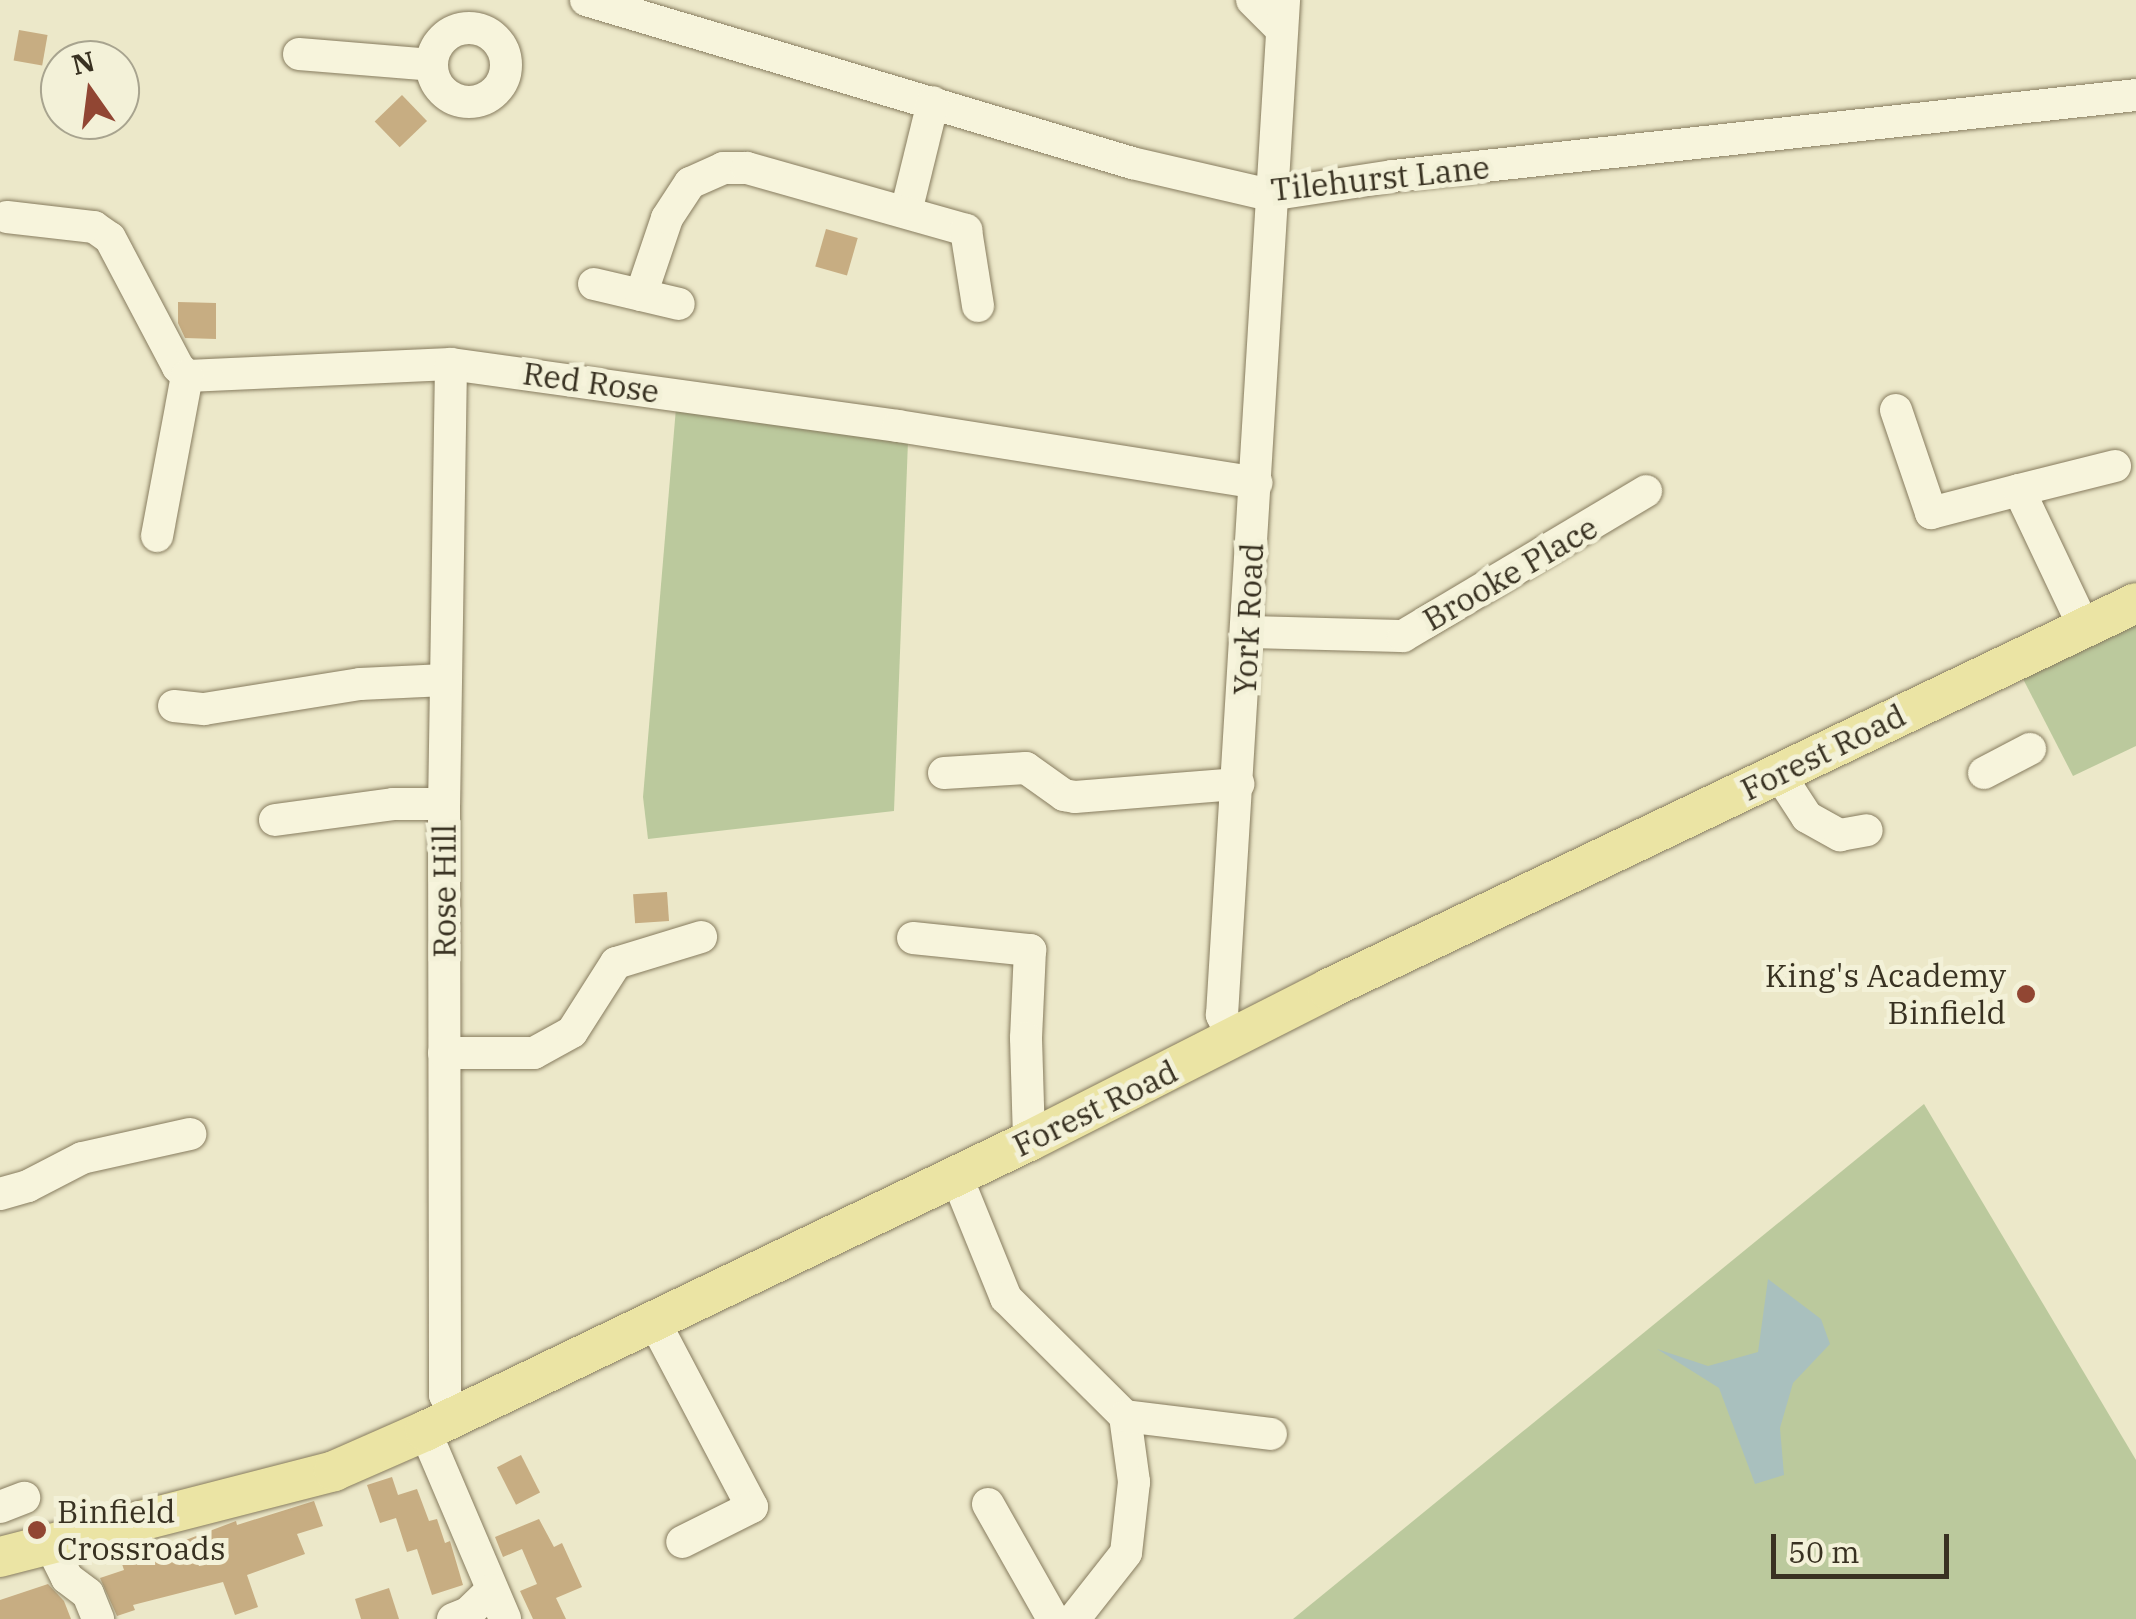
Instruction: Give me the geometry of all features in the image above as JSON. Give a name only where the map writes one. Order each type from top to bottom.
[{"type":"main road","name":"Forest Road","points":[[20,1549],[334,1471],[440,1424],[1029,1141],[1328,989],[2136,603]]},
{"type":"street","name":"Tilehurst Lane","points":[[586,0],[1132,164],[1269,196],[1392,176],[2136,95]]},
{"type":"street","points":[[1252,0],[1283,15]]},
{"type":"street","points":[[482,15],[505,54],[504,80],[487,98],[462,102],[450,97],[434,77],[432,65],[447,36],[482,15]]},
{"type":"street","name":"York Road","points":[[1234,1040],[1222,1015],[1283,15]]},
{"type":"street","points":[[299,54],[432,65]]},
{"type":"street","points":[[906,212],[933,102]]},
{"type":"street","points":[[641,295],[667,218],[690,183],[723,168],[747,168],[966,230],[978,306]]},
{"type":"street","points":[[6,217],[94,227],[110,238],[178,367],[187,376],[157,536]]},
{"type":"street","points":[[594,284],[679,304]]},
{"type":"street","name":"Red Rose","points":[[187,376],[451,364],[1211,473],[1256,484]]},
{"type":"street","name":"Rose Hill","points":[[451,364],[444,804],[445,1395],[440,1424],[498,1604]]},
{"type":"street","points":[[1896,410],[1931,513],[2115,466]]},
{"type":"street","points":[[1211,473],[1259,442]]},
{"type":"street","name":"Brooke Place","points":[[1248,632],[1402,636],[1646,490]]},
{"type":"street","points":[[2019,490],[2084,627]]},
{"type":"street","points":[[174,706],[204,709],[360,684],[445,680]]},
{"type":"street","points":[[1984,773],[2030,749]]},
{"type":"street","points":[[944,773],[1026,768],[1064,795],[1076,798],[1238,784]]},
{"type":"street","points":[[1778,774],[1807,817],[1840,835],[1867,830]]},
{"type":"street","points":[[275,820],[393,804],[444,804]]},
{"type":"street","points":[[444,1052],[534,1053],[572,1032],[616,962],[701,937]]},
{"type":"street","points":[[913,938],[1030,950],[1029,1141]]},
{"type":"street","points":[[0,1194],[28,1186],[82,1158],[190,1134]]},
{"type":"street","points":[[956,1175],[1006,1298],[1125,1416],[1134,1482],[1126,1553],[1074,1619]]},
{"type":"street","points":[[654,1321],[752,1507],[682,1542]]},
{"type":"street","points":[[1125,1416],[1271,1434]]},
{"type":"street","points":[[988,1504],[1053,1619]]},
{"type":"street","points":[[20,1549],[88,1594],[98,1619]]},
{"type":"street","points":[[453,1619],[498,1604]]},
{"type":"green space","points":[[676,408],[908,441],[894,811],[648,839],[643,797]]},
{"type":"green space","points":[[2136,615],[2136,746],[2073,776],[2020,673]]},
{"type":"green space","points":[[1924,1104],[2136,1460],[2136,1619],[1293,1619]]},
{"type":"water","points":[[1768,1279],[1821,1319],[1830,1344],[1793,1383],[1780,1428],[1784,1475],[1755,1484],[1719,1388],[1657,1349],[1708,1366],[1758,1352]]},
{"type":"building","points":[[19,30],[48,35],[47,40],[40,40],[40,65],[14,61]]},
{"type":"building","points":[[402,95],[427,121],[400,147],[375,121]]},
{"type":"building","points":[[826,229],[858,238],[847,276],[815,266]]},
{"type":"building","points":[[178,302],[216,303],[216,339],[185,338],[178,323]]},
{"type":"building","points":[[667,892],[669,921],[635,923],[633,894]]},
{"type":"building","points":[[521,1455],[540,1492],[516,1505],[497,1467]]},
{"type":"building","points":[[392,1477],[398,1495],[417,1489],[429,1521],[437,1519],[445,1543],[450,1541],[463,1585],[432,1595],[417,1549],[407,1552],[396,1518],[380,1523],[367,1485]]},
{"type":"building","points":[[314,1501],[323,1526],[297,1534],[305,1554],[247,1575],[258,1607],[235,1615],[223,1582],[133,1605],[135,1610],[117,1616],[100,1578],[124,1570],[122,1564],[236,1521],[237,1525]]},
{"type":"building","points":[[539,1519],[554,1547],[562,1543],[582,1587],[556,1598],[566,1619],[533,1619],[520,1591],[537,1584],[522,1549],[503,1557],[495,1537]]},
{"type":"building","points":[[48,1584],[64,1601],[71,1619],[0,1619],[0,1600]]},
{"type":"building","points":[[389,1588],[399,1619],[361,1619],[355,1599]]},
{"type":"place","name":"King's Academy Binfield","points":[[2026,994]]},
{"type":"place","name":"Binfield Crossroads","points":[[37,1530]]}]
